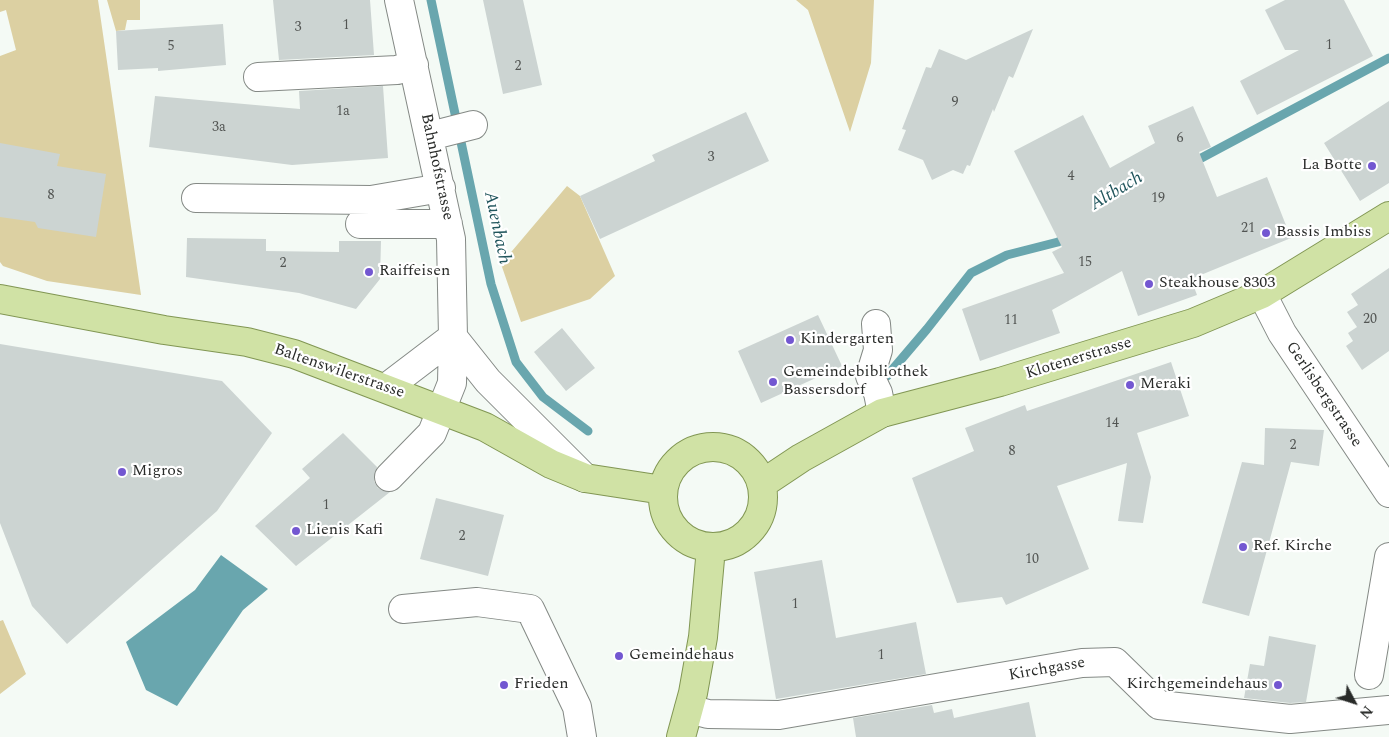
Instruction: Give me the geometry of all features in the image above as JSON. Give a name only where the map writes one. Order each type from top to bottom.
[{"type":"main road","name":"Klotenerstrasse","points":[[762,484],[801,458],[882,413],[991,385],[1185,326],[1262,294],[1389,216]]},
{"type":"main road","name":"Baltenswilerstrasse","points":[[0,299],[164,330],[247,342],[294,354],[485,427],[551,464],[584,478],[663,490]]},
{"type":"main road","points":[[719,446],[734,450],[747,458],[756,470],[762,484],[764,500],[760,515],[753,529],[741,540],[727,546],[711,548],[696,545],[682,537],[671,525],[664,511],[663,490],[666,478],[675,464],[688,453],[704,447],[719,446]]},
{"type":"main road","points":[[681,737],[689,709],[703,638],[711,548]]},
{"type":"street","name":"Bahnhofstrasse","points":[[389,477],[429,437],[442,410],[452,383],[453,337],[453,276],[436,135],[414,65],[399,0]]},
{"type":"street","points":[[258,77],[397,70],[414,65]]},
{"type":"street","points":[[436,135],[473,125]]},
{"type":"street","points":[[196,198],[371,200],[445,207]]},
{"type":"street","points":[[370,224],[431,225],[445,207]]},
{"type":"street","name":"Gerlisbergstrasse","points":[[1262,294],[1282,333],[1389,494]]},
{"type":"street","points":[[876,324],[878,350],[870,376],[878,393],[882,413]]},
{"type":"street","points":[[386,388],[453,337],[488,381],[584,478]]},
{"type":"street","points":[[1368,675],[1389,557]]},
{"type":"street","points":[[403,609],[477,602],[530,609],[577,707],[582,737]]},
{"type":"street","name":"Kirchgasse","points":[[689,709],[708,714],[779,715],[1082,663],[1115,662],[1159,705],[1290,719],[1389,710]]},
{"type":"shaded area","points":[[0,0],[98,0],[141,295],[47,281],[3,266],[0,262],[0,56],[16,50],[6,10],[0,12]]},
{"type":"shaded area","points":[[107,0],[140,0],[140,20],[127,20],[125,30],[116,31]]},
{"type":"shaded area","points":[[796,0],[874,0],[871,63],[850,132],[808,10]]},
{"type":"shaded area","points":[[567,186],[580,196],[615,276],[590,299],[521,322],[501,264]]},
{"type":"shaded area","points":[[3,620],[26,674],[0,694],[0,621]]},
{"type":"water","points":[[221,555],[268,589],[243,610],[177,706],[146,690],[126,642],[195,590]]},
{"type":"building","points":[[273,0],[370,0],[374,55],[279,60]]},
{"type":"building","points":[[483,0],[523,0],[542,85],[503,94]]},
{"type":"building","points":[[1285,0],[1344,0],[1373,56],[1257,115],[1240,81],[1299,50],[1285,50],[1265,10]]},
{"type":"building","points":[[223,24],[226,65],[158,71],[158,68],[118,70],[116,31]]},
{"type":"building","points":[[1033,29],[1013,78],[1009,76],[994,112],[993,109],[970,166],[967,165],[963,174],[953,170],[932,180],[923,160],[898,150],[906,130],[902,129],[926,67],[931,68],[939,49],[966,60]]},
{"type":"building","points":[[383,86],[388,158],[292,165],[149,147],[155,96],[300,109],[299,91]]},
{"type":"building","points":[[1389,101],[1389,183],[1360,201],[1324,143]]},
{"type":"building","points":[[1193,106],[1211,147],[1199,152],[1217,197],[1267,177],[1291,238],[1191,279],[1197,295],[1138,316],[1122,271],[1052,310],[1060,333],[980,361],[962,309],[1064,273],[1052,252],[1062,247],[1014,151],[1083,115],[1110,168],[1155,143],[1148,126]]},
{"type":"building","points":[[746,112],[769,161],[600,239],[580,196],[655,161],[652,155]]},
{"type":"building","points":[[0,143],[60,154],[57,166],[106,174],[96,237],[38,228],[35,222],[0,217]]},
{"type":"building","points":[[187,238],[266,239],[266,251],[339,252],[339,241],[381,241],[380,279],[356,309],[299,293],[186,277]]},
{"type":"building","points":[[1389,268],[1389,351],[1362,370],[1346,346],[1353,341],[1348,333],[1357,327],[1347,312],[1358,305],[1351,294]]},
{"type":"building","points":[[818,315],[842,366],[761,403],[738,351]]},
{"type":"building","points":[[562,328],[595,368],[566,391],[534,352]]},
{"type":"building","name":"Migros","points":[[0,344],[222,381],[272,433],[217,511],[67,644],[32,606],[0,523]]},
{"type":"building","points":[[1171,362],[1189,416],[1137,433],[1151,477],[1143,523],[1118,521],[1127,463],[1057,486],[1089,569],[1006,605],[1002,597],[957,603],[912,478],[974,451],[965,428],[1025,405],[1027,411]]},
{"type":"building","name":"Ref. Kirche","points":[[1265,428],[1324,430],[1319,466],[1291,462],[1249,616],[1202,603],[1242,462],[1264,465]]},
{"type":"building","points":[[343,433],[377,467],[374,481],[378,488],[390,492],[296,566],[255,526],[310,478],[302,469]]},
{"type":"building","points":[[436,498],[504,515],[488,576],[420,559]]},
{"type":"building","points":[[822,560],[836,638],[916,622],[926,674],[776,699],[754,572]]},
{"type":"building","name":"Kirchgemeindehaus","points":[[1269,636],[1316,645],[1306,702],[1290,703],[1244,698],[1250,664],[1264,666]]},
{"type":"building","points":[[1029,702],[1036,737],[856,737],[853,718],[932,705],[934,713],[952,709],[954,718]]},
{"type":"waterway","name":"Auenbach","points":[[431,0],[491,284],[516,362],[543,397],[588,431]]},
{"type":"waterway","name":"Altbach","points":[[1192,163],[1389,58]]},
{"type":"waterway","name":"Altbach","points":[[887,376],[971,273],[1007,255],[1058,242],[1070,236]]},
{"type":"place","name":"La Botte","points":[[1372,166]]},
{"type":"place","name":"Bassis Imbiss","points":[[1266,233]]},
{"type":"place","name":"Raiffeisen","points":[[369,272]]},
{"type":"place","name":"Steakhouse 8303","points":[[1149,284]]},
{"type":"place","name":"Kindergarten","points":[[790,340]]},
{"type":"place","name":"Gemeindebibliothek Bassersdorf","points":[[773,382]]},
{"type":"place","name":"Meraki","points":[[1130,385]]},
{"type":"place","name":"Migros","points":[[122,472]]},
{"type":"place","name":"Lienis Kafi","points":[[296,531]]},
{"type":"place","name":"Ref. Kirche","points":[[1243,547]]},
{"type":"place","name":"Gemeindehaus","points":[[619,656]]},
{"type":"place","name":"Frieden","points":[[504,685]]},
{"type":"place","name":"Kirchgemeindehaus","points":[[1278,685]]}]
